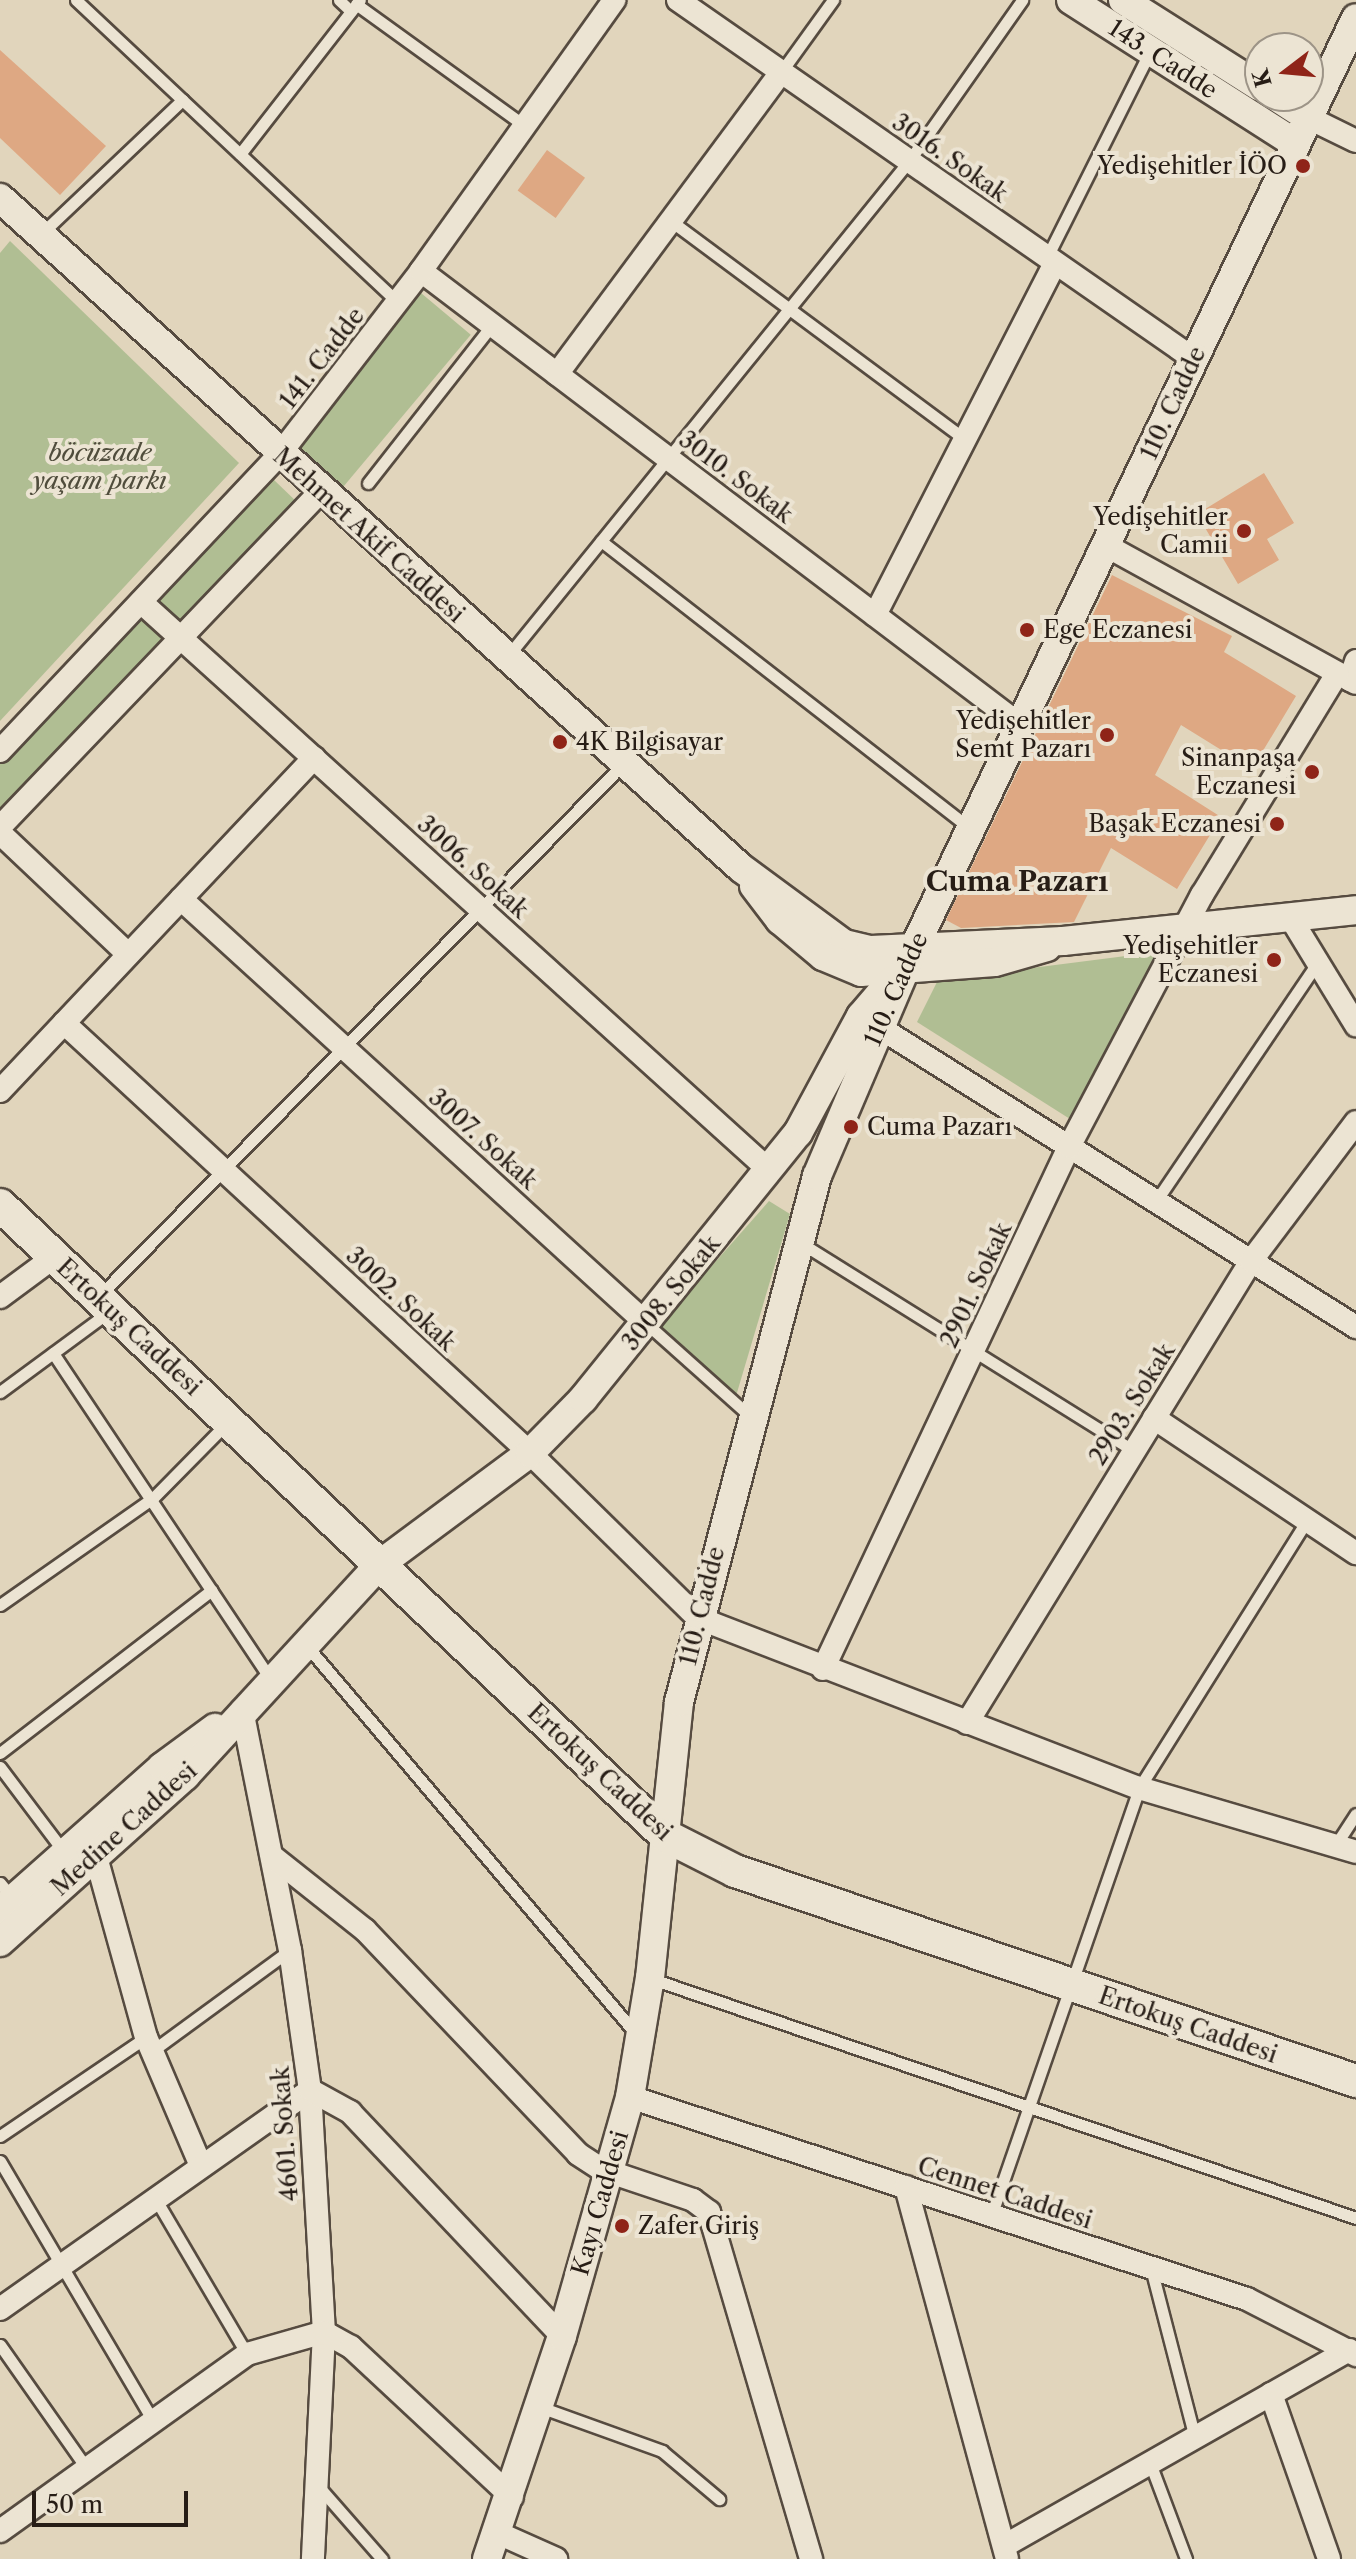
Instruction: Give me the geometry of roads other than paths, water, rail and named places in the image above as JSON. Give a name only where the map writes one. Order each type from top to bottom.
[{"type":"main road","name":"Ertokuş Caddesi","points":[[0,1205],[666,1836],[735,1871],[1356,2081]]},
{"type":"street","name":"141. Cadde","points":[[0,751],[279,455],[398,303],[614,0]]},
{"type":"street","name":"3016. Sokak","points":[[678,0],[1194,359]]},
{"type":"street","name":"143. Cadde","points":[[1071,0],[1296,144]]},
{"type":"street","name":"143. Cadde","points":[[1123,0],[1244,77]]},
{"type":"street","name":"110. Cadde","points":[[666,1836],[670,1759],[698,1618],[797,1240],[870,1021],[910,958],[1356,18]]},
{"type":"street","points":[[557,374],[781,72]]},
{"type":"street","points":[[1300,112],[1356,141]]},
{"type":"street","name":"Mehmet Akif Caddesi","points":[[0,198],[279,455],[741,868],[844,944],[910,958]]},
{"type":"street","points":[[875,615],[965,439],[1051,260]]},
{"type":"street","name":"3010. Sokak","points":[[421,271],[1020,725]]},
{"type":"street","points":[[128,954],[0,830],[320,492]]},
{"type":"street","points":[[1105,545],[1350,675]]},
{"type":"street","name":"3006. Sokak","points":[[141,602],[770,1171]]},
{"type":"street","name":"2901. Sokak","points":[[823,1669],[1069,1147],[1186,928],[1350,675]]},
{"type":"street","points":[[0,1091],[314,758]]},
{"type":"street","name":"Mehmet Akif Caddesi","points":[[741,868],[780,920],[823,956],[861,972],[910,958],[1356,910]]},
{"type":"street","name":"3007. Sokak","points":[[181,899],[647,1324]]},
{"type":"street","points":[[1290,917],[1356,1025]]},
{"type":"street","points":[[823,956],[849,983],[870,1021],[1356,1327]]},
{"type":"street","name":"3008. Sokak","points":[[379,1565],[530,1453],[647,1324],[770,1171],[870,1021]]},
{"type":"street","name":"3002. Sokak","points":[[64,1023],[530,1453],[698,1618]]},
{"type":"street","name":"2903. Sokak","points":[[967,1723],[1251,1261],[1356,1122]]},
{"type":"street","points":[[0,1297],[54,1257]]},
{"type":"street","points":[[1154,1418],[1356,1553]]},
{"type":"street","name":"Medine Caddesi","points":[[0,1942],[185,1776],[242,1710],[379,1565]]},
{"type":"street","points":[[698,1618],[823,1669],[1139,1788],[1346,1849]]},
{"type":"street","name":"Medine Caddesi","points":[[4,1898],[65,1853],[184,1749],[242,1710]]},
{"type":"street","name":"4601. Sokak","points":[[242,1710],[290,1950],[310,2090],[324,2332],[313,2559]]},
{"type":"street","name":"Kayı Caddesi","points":[[492,2546],[512,2497],[562,2336],[630,2097],[650,1978],[666,1836]]},
{"type":"street","points":[[96,1857],[149,2044],[201,2166]]},
{"type":"street","points":[[273,1857],[365,1930],[561,2138],[610,2174],[693,2200],[709,2212],[811,2559]]},
{"type":"street","points":[[0,2309],[310,2090],[350,2112],[562,2336]]},
{"type":"street","name":"Cennet Caddesi","points":[[630,2097],[1247,2299],[1354,2350]]},
{"type":"street","points":[[906,2187],[1006,2553],[1150,2463],[1354,2350]]},
{"type":"street","points":[[0,2531],[247,2354],[324,2332],[351,2347],[512,2497]]},
{"type":"street","points":[[1271,2394],[1329,2559]]},
{"type":"street","points":[[492,2546],[556,2559]]},
{"type":"lane","points":[[76,0],[398,303]]},
{"type":"lane","points":[[339,0],[356,5],[525,126]]},
{"type":"lane","points":[[781,72],[833,0]]},
{"type":"lane","points":[[506,658],[909,161],[1022,0]]},
{"type":"lane","points":[[240,154],[356,5]]},
{"type":"lane","points":[[1051,260],[1150,51]]},
{"type":"lane","points":[[40,235],[182,100]]},
{"type":"lane","points":[[671,221],[965,439]]},
{"type":"lane","points":[[368,483],[492,325]]},
{"type":"lane","points":[[601,541],[971,828]]},
{"type":"lane","points":[[0,1392],[53,1353],[104,1304],[223,1170],[624,763]]},
{"type":"lane","points":[[1156,1201],[1317,963]]},
{"type":"lane","points":[[797,1240],[1134,1451]]},
{"type":"lane","name":"3007. Sokak","points":[[647,1324],[751,1417]]},
{"type":"lane","points":[[53,1353],[153,1498],[271,1680]]},
{"type":"lane","points":[[0,1605],[153,1498],[228,1422]]},
{"type":"lane","points":[[991,2216],[1139,1788],[1307,1520]]},
{"type":"lane","points":[[0,1753],[212,1590]]},
{"type":"lane","points":[[305,1644],[640,2038]]},
{"type":"lane","points":[[0,1767],[65,1853]]},
{"type":"lane","points":[[1346,1849],[1356,1814]]},
{"type":"lane","points":[[0,2136],[149,2044],[290,1950]]},
{"type":"lane","points":[[650,1978],[1356,2218]]},
{"type":"lane","points":[[0,2161],[153,2421]]},
{"type":"lane","points":[[155,2198],[247,2354]]},
{"type":"lane","points":[[1150,2268],[1195,2438]]},
{"type":"lane","points":[[0,2345],[87,2469]]},
{"type":"lane","points":[[540,2407],[662,2451],[719,2499]]},
{"type":"lane","points":[[1150,2463],[1186,2559]]},
{"type":"lane","points":[[316,2485],[382,2559]]},
{"type":"place","name":"Yedişehitler İÖO","points":[[1303,166]]},
{"type":"place","name":"Yedişehitler Camii","points":[[1244,531]]},
{"type":"place","name":"Ege Eczanesi","points":[[1027,630]]},
{"type":"place","name":"Yedişehitler Semt Pazarı","points":[[1107,735]]},
{"type":"place","name":"4K Bilgisayar","points":[[560,742]]},
{"type":"place","name":"Sinanpaşa Eczanesi","points":[[1312,772]]},
{"type":"place","name":"Başak Eczanesi","points":[[1277,824]]},
{"type":"place","name":"Yedişehitler Eczanesi","points":[[1274,960]]},
{"type":"place","name":"Cuma Pazarı","points":[[851,1127]]},
{"type":"place","name":"Zafer Giriş","points":[[622,2226]]},
{"type":"district","name":"Cuma Pazarı","points":[[1017,881]]},
{"type":"park label","name":"böcüzade yaşam parkı","points":[[100,467]]}]
